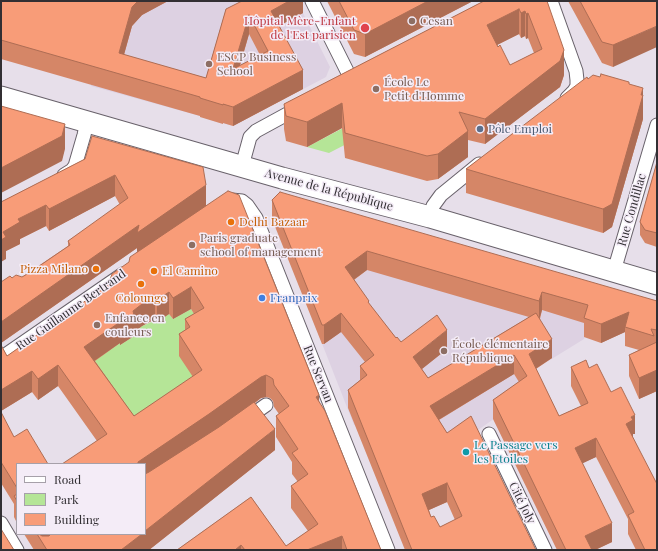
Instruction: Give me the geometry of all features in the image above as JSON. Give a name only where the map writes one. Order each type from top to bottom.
[{"type":"main road","name":"Avenue de la République","points":[[1,97],[242,166],[430,217],[657,284]]},
{"type":"street","points":[[312,1],[346,82],[363,73]]},
{"type":"street","points":[[551,1],[576,71],[577,80],[577,86],[570,96],[558,105]]},
{"type":"street","points":[[242,166],[250,138],[256,131],[309,102]]},
{"type":"street","points":[[54,180],[68,173],[75,166],[87,122]]},
{"type":"street","name":"Rue Condillac","points":[[614,271],[657,125]]},
{"type":"street","points":[[430,217],[433,206],[441,195],[491,155]]},
{"type":"street","name":"Rue Servan","points":[[212,212],[232,200],[242,201],[247,205],[256,218],[388,550]]},
{"type":"street","name":"Rue Guillaume Bertrand","points":[[1,358],[135,265]]},
{"type":"street","points":[[237,426],[266,405]]},
{"type":"street","name":"Cité Joly","points":[[489,434],[545,550]]},
{"type":"street","points":[[1,523],[17,550]]},
{"type":"shaded area","name":"ESCP Business School","points":[[85,1],[297,1],[330,67],[326,77],[233,126],[223,124],[200,116],[91,86]]},
{"type":"shaded area","name":"École élémentaire République","points":[[399,246],[594,302],[584,339],[529,373],[536,389],[447,452],[354,425],[310,313]]},
{"type":"green space","points":[[421,87],[430,101],[329,153],[307,147]]},
{"type":"green space","points":[[191,309],[204,329],[203,392],[134,437],[84,368],[120,343],[120,345],[134,336],[136,330],[142,326],[157,321],[169,314],[173,319]]},
{"type":"building","points":[[1,1],[138,1],[132,7],[119,53],[206,78],[226,9],[242,1],[289,1],[271,11],[303,70],[233,107],[1,40]],"holes":[[[249,15],[268,51],[233,69]]]},
{"type":"building","points":[[339,1],[428,1],[365,34],[354,30]]},
{"type":"building","points":[[484,1],[547,1],[564,50],[560,61],[485,119],[459,112],[468,131],[438,154],[427,156],[345,133],[342,103],[307,122],[286,116],[284,104]],"holes":[[[519,9],[521,13],[525,11],[526,14],[528,13],[542,49],[510,65],[500,45],[498,47],[487,25]]]},
{"type":"building","points":[[580,1],[657,1],[657,26],[613,45],[602,42]]},
{"type":"building","points":[[601,74],[629,82],[629,84],[643,88],[641,95],[643,95],[612,204],[603,209],[466,169],[587,77],[588,79],[593,75],[600,77]]},
{"type":"building","points":[[1,106],[65,124],[62,136],[1,168]]},
{"type":"building","points":[[92,136],[203,167],[206,185],[137,233],[139,225],[1,322],[1,282],[10,276],[12,278],[16,275],[22,277],[29,273],[70,245],[68,241],[128,198],[115,175],[49,209],[46,205],[18,219],[20,222],[3,232],[6,237],[1,240],[1,202],[85,159]]},
{"type":"building","points":[[657,162],[657,233],[645,230],[640,222]]},
{"type":"building","points":[[228,191],[239,195],[319,395],[316,397],[325,411],[381,550],[347,550],[342,536],[307,550],[245,550],[241,545],[235,550],[177,550],[251,497],[286,546],[318,524],[291,486],[308,474],[292,453],[298,449],[276,416],[289,406],[274,385],[273,379],[266,375],[138,463],[64,463],[107,434],[58,365],[38,379],[32,371],[1,390],[1,345],[7,356],[108,285],[112,274],[129,262],[130,257]],"holes":[[[191,287],[204,308],[185,319],[190,327],[179,334],[202,370],[134,416],[84,347],[120,322],[134,315],[133,311],[142,304],[155,297],[157,300],[169,292],[173,298]]]},
{"type":"building","points":[[280,192],[657,301],[657,330],[651,329],[654,336],[625,327],[629,312],[601,324],[584,318],[588,305],[542,292],[539,301],[367,251],[345,267],[369,301],[368,302],[396,338],[397,337],[401,342],[437,315],[447,330],[413,357],[428,378],[536,313],[552,339],[529,354],[559,416],[588,403],[571,367],[586,360],[589,368],[597,364],[611,392],[621,387],[635,415],[631,417],[633,420],[626,424],[657,484],[657,550],[645,550],[628,515],[634,512],[596,438],[575,448],[612,523],[585,536],[592,550],[566,550],[493,400],[527,376],[514,355],[430,406],[447,433],[471,416],[536,550],[412,550],[348,390],[367,375],[360,366],[374,355],[341,313],[322,325],[272,200]],"holes":[[[447,483],[462,516],[440,527],[434,516],[431,517],[422,494]]]},
{"type":"building","points":[[657,342],[657,370],[639,378],[629,355]]},
{"type":"building","points":[[254,402],[275,429],[146,530],[146,474],[219,427]]},
{"type":"building","points":[[1,412],[14,437],[27,429],[47,463],[16,463],[16,486],[1,462]]},
{"type":"building","points":[[1,529],[14,550],[1,550]]},
{"type":"building","points":[[38,535],[141,535],[121,550],[47,550]]},
{"type":"place","name":"Cesan","points":[[412,21]]},
{"type":"place","name":"Hôpital Mère-Enfant de l'Est parisien","points":[[365,28]]},
{"type":"place","name":"ESCP Business School","points":[[209,64]]},
{"type":"place","name":"École Le Petit d'Homme","points":[[376,89]]},
{"type":"place","name":"Pôle Emploi","points":[[480,129]]},
{"type":"place","name":"Delhi Bazaar","points":[[231,222]]},
{"type":"place","name":"Paris graduate school of management","points":[[192,245]]},
{"type":"place","name":"Pizza Milano","points":[[96,269]]},
{"type":"place","name":"El Camino","points":[[154,271]]},
{"type":"place","name":"Colounge","points":[[141,284]]},
{"type":"place","name":"Franprix","points":[[262,298]]},
{"type":"place","name":"Enfance en couleurs","points":[[97,325]]},
{"type":"place","name":"École élémentaire République","points":[[444,351]]},
{"type":"place","name":"Le Passage vers les Etoiles","points":[[466,452]]}]
